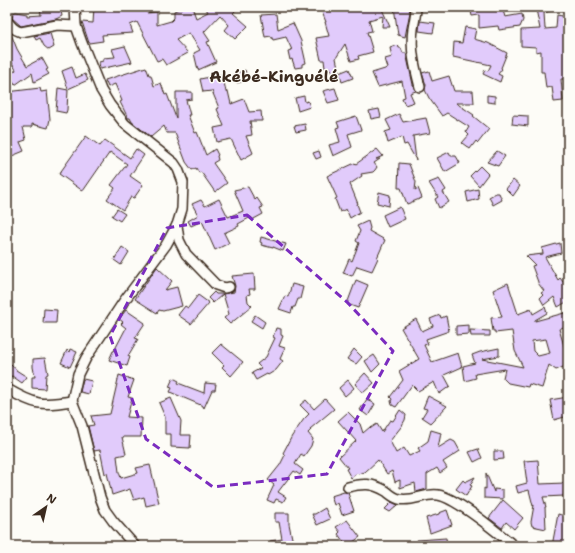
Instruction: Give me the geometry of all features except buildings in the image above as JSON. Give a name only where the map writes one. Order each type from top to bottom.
[{"type":"street","points":[[75,7],[76,26],[101,90],[115,114],[166,157],[178,169],[183,182],[184,196],[177,226],[166,245],[124,301],[86,358],[78,374],[72,400],[82,426],[100,497],[105,510],[112,521],[135,546]]},
{"type":"street","points":[[416,7],[412,45],[414,63],[420,86]]},
{"type":"street","points":[[7,21],[17,31],[21,32],[57,25],[76,26]]},
{"type":"street","points":[[177,226],[179,240],[186,254],[216,285],[229,288]]},
{"type":"street","points":[[7,389],[38,404],[49,405],[72,400]]},
{"type":"street","points":[[348,487],[370,484],[378,487],[397,499],[404,500],[413,500],[435,495],[447,498],[469,512],[514,546]]},
{"type":"highlighted area","points":[[247,215],[347,302],[393,351],[327,474],[213,487],[146,439],[110,336],[167,228]]},
{"type":"district","name":"Akébé-Kinguélé","points":[[274,76]]}]
